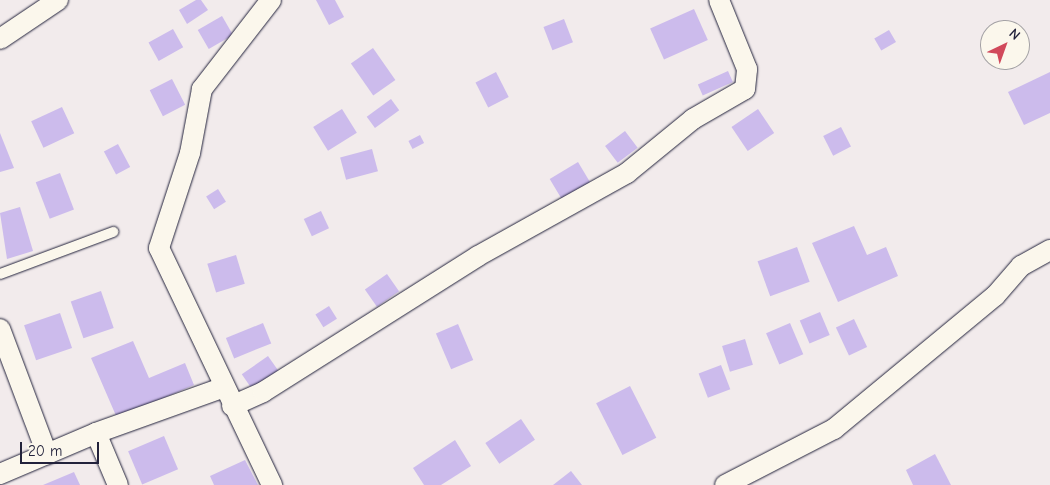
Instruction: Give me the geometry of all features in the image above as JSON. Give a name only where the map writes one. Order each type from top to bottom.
[{"type":"street","points":[[0,39],[58,0]]},
{"type":"street","points":[[271,0],[202,89],[190,153],[158,248],[222,388],[272,485]]},
{"type":"street","points":[[232,406],[263,392],[478,256],[627,173],[693,119],[744,89],[747,69],[719,0]]},
{"type":"street","points":[[725,485],[759,478],[834,429],[995,296],[1021,266],[1050,250]]},
{"type":"street","points":[[0,329],[47,454]]},
{"type":"street","points":[[0,474],[96,433],[222,388]]},
{"type":"street","points":[[96,433],[118,485]]},
{"type":"lane","points":[[0,274],[113,232]]},
{"type":"building","points":[[196,0],[201,0],[208,10],[187,24],[179,10]]},
{"type":"building","points":[[316,0],[335,0],[344,17],[329,25]]},
{"type":"building","points":[[694,9],[708,40],[664,60],[650,29]]},
{"type":"building","points":[[222,16],[233,35],[209,49],[198,30]]},
{"type":"building","points":[[564,19],[573,42],[552,50],[543,27]]},
{"type":"building","points":[[173,29],[183,47],[159,61],[149,43]]},
{"type":"building","points":[[889,30],[896,42],[881,51],[874,38]]},
{"type":"building","points":[[373,48],[395,80],[373,95],[351,63]]},
{"type":"building","points":[[728,71],[733,82],[703,95],[698,84]]},
{"type":"building","points":[[496,72],[509,97],[488,107],[476,82]]},
{"type":"building","points":[[1050,72],[1050,113],[1024,125],[1008,92]]},
{"type":"building","points":[[172,79],[185,105],[163,116],[150,90]]},
{"type":"building","points":[[391,99],[399,110],[375,128],[367,117]]},
{"type":"building","points":[[62,107],[74,133],[43,148],[31,121]]},
{"type":"building","points":[[342,109],[357,133],[328,151],[313,127]]},
{"type":"building","points":[[758,109],[774,133],[748,151],[731,127]]},
{"type":"building","points":[[841,127],[851,147],[833,156],[823,136]]},
{"type":"building","points":[[625,131],[638,148],[618,163],[605,146]]},
{"type":"building","points":[[0,133],[14,168],[0,172]]},
{"type":"building","points":[[420,135],[424,143],[413,149],[408,141]]},
{"type":"building","points":[[118,144],[130,167],[116,174],[104,152]]},
{"type":"building","points":[[372,149],[378,171],[346,180],[340,158]]},
{"type":"building","points":[[578,162],[592,185],[564,202],[550,179]]},
{"type":"building","points":[[60,173],[74,209],[50,219],[36,182]]},
{"type":"building","points":[[218,189],[226,202],[214,209],[206,196]]},
{"type":"building","points":[[20,207],[33,251],[7,259],[0,213]]},
{"type":"building","points":[[321,211],[329,228],[312,236],[304,219]]},
{"type":"building","points":[[854,226],[867,255],[886,247],[898,276],[838,302],[812,243]]},
{"type":"building","points":[[797,247],[810,282],[770,296],[758,261]]},
{"type":"building","points":[[236,255],[245,284],[216,292],[207,264]]},
{"type":"building","points":[[387,274],[399,291],[377,307],[365,289]]},
{"type":"building","points":[[101,291],[114,328],[83,338],[71,301]]},
{"type":"building","points":[[329,306],[337,319],[323,327],[315,314]]},
{"type":"building","points":[[820,312],[830,335],[810,344],[800,321]]},
{"type":"building","points":[[60,313],[72,348],[36,360],[24,325]]},
{"type":"building","points":[[854,319],[867,347],[849,356],[836,327]]},
{"type":"building","points":[[263,323],[271,343],[234,358],[226,338]]},
{"type":"building","points":[[790,323],[803,354],[779,364],[766,333]]},
{"type":"building","points":[[458,324],[473,360],[451,369],[436,333]]},
{"type":"building","points":[[745,339],[753,365],[730,372],[722,346]]},
{"type":"building","points":[[133,341],[149,378],[185,363],[194,385],[117,418],[91,358]]},
{"type":"building","points":[[268,356],[279,372],[253,390],[242,374]]},
{"type":"building","points":[[721,365],[730,389],[708,398],[699,374]]},
{"type":"building","points":[[630,386],[656,438],[622,455],[596,403]]},
{"type":"building","points":[[521,419],[535,440],[499,464],[485,443]]},
{"type":"building","points":[[164,436],[178,469],[142,484],[128,451]]},
{"type":"building","points":[[455,440],[471,466],[441,485],[424,485],[413,468]]},
{"type":"building","points":[[935,454],[951,485],[913,485],[906,470]]},
{"type":"building","points":[[245,460],[258,485],[214,485],[210,476]]},
{"type":"building","points":[[571,471],[582,485],[553,485]]},
{"type":"building","points":[[74,472],[80,485],[43,485]]}]
